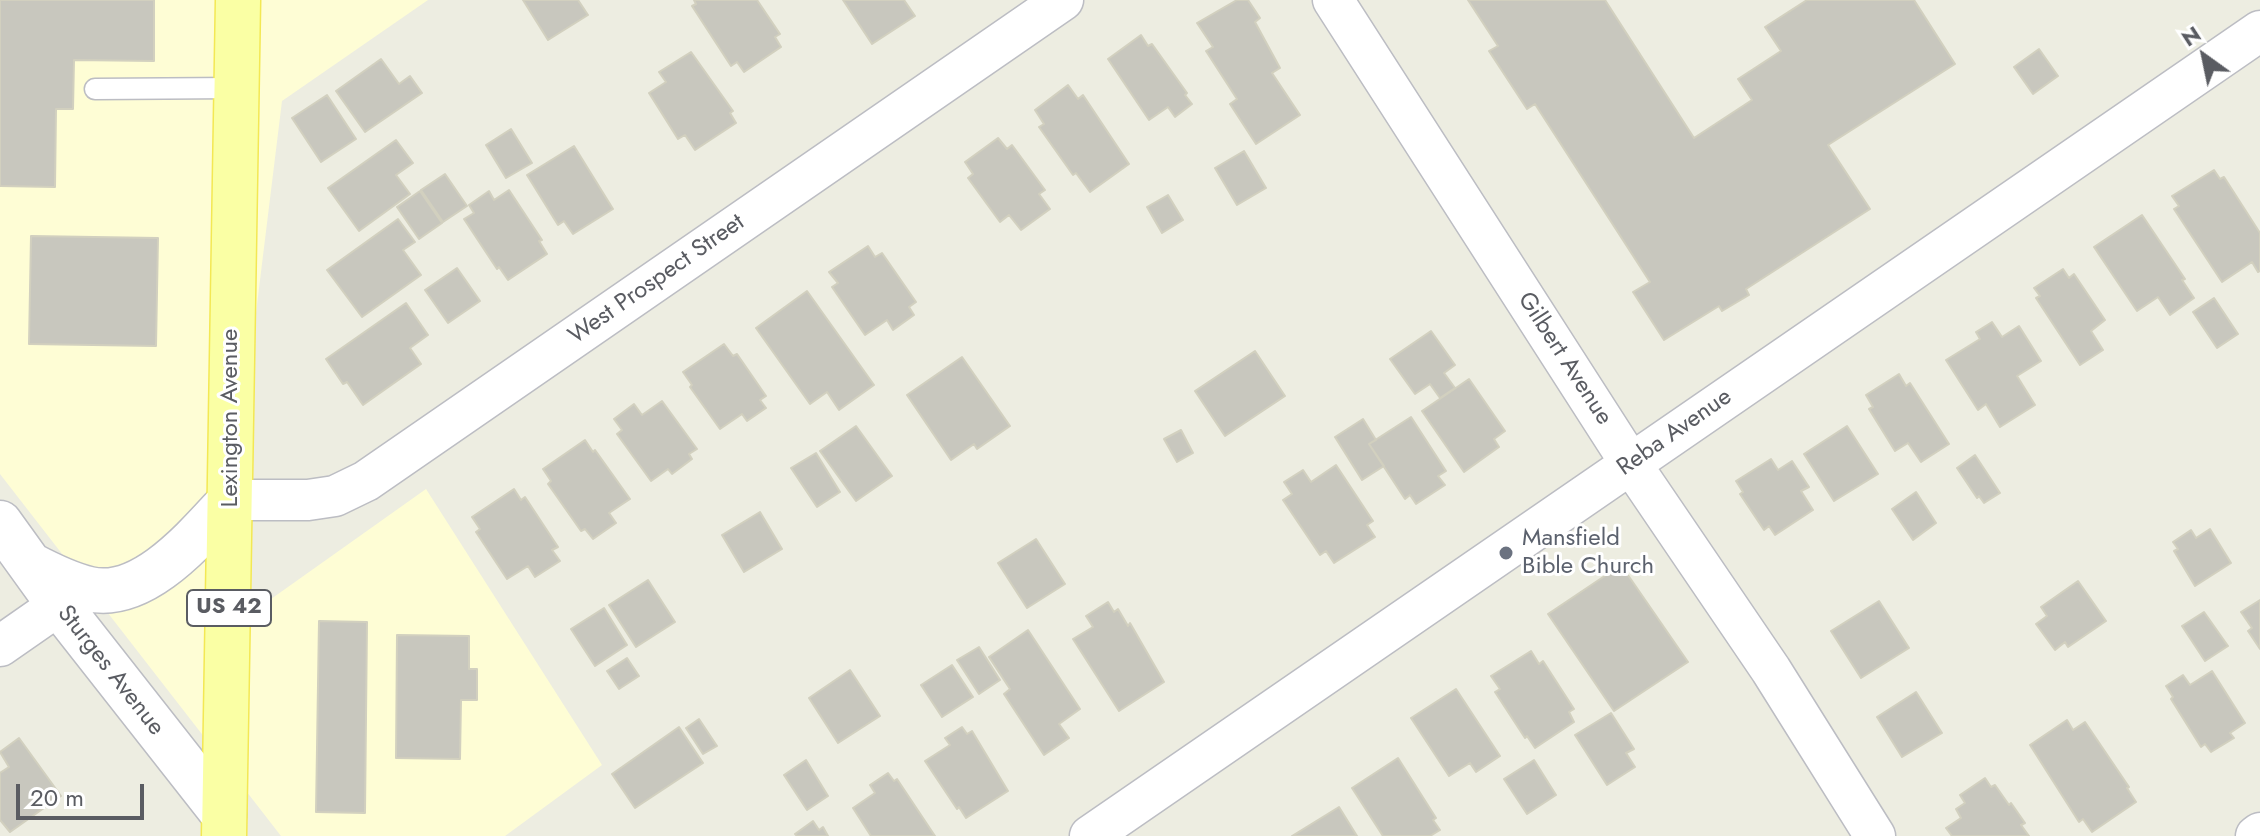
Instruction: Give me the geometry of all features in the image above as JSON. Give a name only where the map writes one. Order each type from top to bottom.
[{"type":"main road","name":"Lexington Avenue","points":[[230,829],[230,381],[238,0]]},
{"type":"street","name":"West Prospect Street","points":[[231,500],[308,500],[335,496],[366,481],[1063,0]]},
{"type":"street","name":"Gilbert Avenue","points":[[1333,0],[1631,464],[1771,670],[1875,836]]},
{"type":"street","name":"Reba Avenue","points":[[1090,836],[2260,31]]},
{"type":"street","points":[[29,565],[92,590],[117,589],[148,578],[164,566],[231,500]]},
{"type":"street","name":"Sturges Avenue","points":[[0,523],[230,829]]},
{"type":"street","points":[[0,646],[59,605]]},
{"type":"lane","points":[[95,89],[236,88]]},
{"type":"shaded area","points":[[0,0],[428,0],[282,101],[239,451],[233,626],[426,489],[602,765],[505,836],[281,836],[0,474]]},
{"type":"building","points":[[0,0],[154,0],[154,61],[74,60],[73,109],[56,109],[55,187],[0,186]]},
{"type":"building","points":[[523,0],[578,0],[588,15],[548,40]]},
{"type":"building","points":[[694,0],[757,0],[780,34],[775,37],[781,47],[744,72],[737,62],[731,66],[692,6],[696,4]]},
{"type":"building","points":[[843,0],[904,0],[915,16],[872,44]]},
{"type":"building","points":[[1237,0],[1248,0],[1260,18],[1255,22],[1280,68],[1272,73],[1300,115],[1256,144],[1230,104],[1237,99],[1206,51],[1213,47],[1197,23]]},
{"type":"building","points":[[1468,0],[1605,0],[1694,138],[1752,100],[1738,79],[1781,51],[1765,27],[1807,0],[1914,0],[1955,64],[1828,145],[1870,209],[1746,289],[1749,295],[1722,311],[1719,306],[1664,340],[1633,292],[1650,282],[1535,104],[1527,109],[1489,51],[1498,46]]},
{"type":"building","points":[[1141,35],[1148,46],[1152,44],[1192,104],[1175,117],[1168,107],[1149,120],[1108,59]]},
{"type":"building","points":[[2039,49],[2058,76],[2033,94],[2014,67]]},
{"type":"building","points":[[691,52],[733,111],[730,113],[736,123],[695,150],[685,135],[678,139],[649,93],[666,82],[659,72]]},
{"type":"building","points":[[381,59],[399,84],[410,76],[422,93],[365,132],[336,91]]},
{"type":"building","points":[[1068,85],[1078,99],[1083,95],[1129,164],[1090,192],[1076,173],[1073,175],[1039,127],[1044,124],[1035,110]]},
{"type":"building","points":[[327,95],[356,139],[321,162],[292,118]]},
{"type":"building","points":[[511,129],[532,163],[506,178],[486,145]]},
{"type":"building","points":[[998,138],[1007,149],[1012,145],[1045,190],[1039,194],[1050,209],[1021,230],[1009,215],[1000,222],[968,178],[973,174],[965,162]]},
{"type":"building","points":[[396,140],[413,163],[396,175],[410,194],[359,231],[328,188]]},
{"type":"building","points":[[574,146],[613,209],[573,234],[564,221],[558,225],[527,175]]},
{"type":"building","points":[[1244,151],[1266,188],[1237,205],[1215,168]]},
{"type":"building","points":[[2214,170],[2220,179],[2224,177],[2260,233],[2260,271],[2252,262],[2222,282],[2174,209],[2179,206],[2172,196]]},
{"type":"building","points":[[445,174],[467,206],[443,222],[421,190]]},
{"type":"building","points":[[509,190],[542,240],[539,241],[547,254],[508,280],[499,267],[497,269],[464,219],[474,213],[469,205],[489,191],[494,200]]},
{"type":"building","points":[[420,191],[442,223],[419,239],[397,207]]},
{"type":"building","points":[[1168,195],[1183,220],[1162,233],[1147,207]]},
{"type":"building","points":[[2142,215],[2185,279],[2182,280],[2194,298],[2170,315],[2158,297],[2137,311],[2094,247]]},
{"type":"building","points":[[398,219],[415,242],[403,250],[421,275],[362,317],[327,270]]},
{"type":"building","points":[[31,236],[158,238],[156,346],[29,344]]},
{"type":"building","points":[[868,246],[875,257],[882,253],[916,302],[909,307],[914,315],[893,330],[887,320],[865,335],[832,287],[838,283],[829,272]]},
{"type":"building","points":[[457,268],[480,301],[448,323],[425,290]]},
{"type":"building","points":[[2063,269],[2069,278],[2074,274],[2105,320],[2091,331],[2103,350],[2080,365],[2036,298],[2040,296],[2034,288]]},
{"type":"building","points":[[807,291],[874,385],[839,410],[827,392],[810,404],[756,328]]},
{"type":"building","points":[[2214,298],[2238,334],[2217,348],[2193,312]]},
{"type":"building","points":[[406,303],[428,335],[410,348],[421,364],[363,405],[347,382],[343,384],[326,359]]},
{"type":"building","points":[[1992,322],[2002,337],[2019,326],[2041,361],[2017,376],[2035,405],[2000,427],[1986,404],[1978,410],[1946,360],[1980,339],[1976,332]]},
{"type":"building","points":[[1431,331],[1455,365],[1444,373],[1455,388],[1440,398],[1430,384],[1415,394],[1390,359]]},
{"type":"building","points":[[724,344],[733,356],[737,354],[766,396],[760,400],[766,408],[747,421],[742,414],[720,429],[683,372]]},
{"type":"building","points":[[1255,351],[1285,396],[1225,436],[1195,391]]},
{"type":"building","points":[[962,357],[1010,426],[977,449],[974,444],[951,460],[907,395]]},
{"type":"building","points":[[1899,374],[1906,386],[1910,383],[1949,444],[1921,462],[1908,443],[1895,451],[1869,409],[1873,407],[1866,395]]},
{"type":"building","points":[[1469,379],[1505,431],[1494,439],[1499,447],[1464,472],[1422,411]]},
{"type":"building","points":[[662,401],[697,449],[689,454],[692,459],[672,474],[668,469],[651,481],[617,434],[622,430],[614,419],[634,404],[642,415]]},
{"type":"building","points":[[1411,417],[1446,471],[1438,476],[1445,485],[1416,504],[1410,495],[1405,499],[1369,444]]},
{"type":"building","points":[[1363,419],[1376,440],[1369,444],[1384,466],[1362,480],[1335,437]]},
{"type":"building","points":[[856,426],[892,476],[856,501],[820,451]]},
{"type":"building","points":[[1847,426],[1878,474],[1834,501],[1804,454]]},
{"type":"building","points":[[1181,430],[1193,453],[1177,462],[1164,439]]},
{"type":"building","points":[[585,440],[630,499],[609,513],[616,523],[593,539],[585,529],[581,531],[548,484],[551,481],[543,469]]},
{"type":"building","points":[[816,453],[840,492],[817,507],[791,468]]},
{"type":"building","points":[[1975,455],[2000,493],[1984,503],[1979,496],[1977,498],[1957,468]]},
{"type":"building","points":[[1771,459],[1778,470],[1792,461],[1809,487],[1801,491],[1813,510],[1775,535],[1769,526],[1764,530],[1740,494],[1743,492],[1736,481]]},
{"type":"building","points":[[1336,465],[1373,521],[1367,525],[1375,537],[1334,563],[1326,551],[1320,555],[1283,500],[1292,494],[1284,482],[1303,470],[1311,482]]},
{"type":"building","points":[[514,489],[521,500],[525,497],[558,547],[552,550],[560,561],[535,577],[528,566],[507,579],[476,532],[480,529],[472,517]]},
{"type":"building","points":[[1916,492],[1936,523],[1913,540],[1892,509]]},
{"type":"building","points":[[760,512],[782,549],[744,572],[722,535]]},
{"type":"building","points":[[2210,529],[2231,563],[2195,586],[2174,551],[2178,549],[2173,542],[2191,530],[2196,538]]},
{"type":"building","points":[[1036,539],[1065,584],[1027,608],[998,563]]},
{"type":"building","points":[[1621,565],[1688,662],[1614,711],[1548,614]]},
{"type":"building","points":[[648,580],[675,622],[636,647],[609,605]]},
{"type":"building","points":[[2078,581],[2106,621],[2068,647],[2065,642],[2055,650],[2036,624],[2047,616],[2041,607]]},
{"type":"building","points":[[2260,600],[2260,649],[2248,631],[2252,628],[2241,612]]},
{"type":"building","points":[[1879,601],[1909,648],[1861,678],[1831,631]]},
{"type":"building","points":[[1108,602],[1114,612],[1118,609],[1128,626],[1130,623],[1164,682],[1119,711],[1073,639],[1093,627],[1086,616]]},
{"type":"building","points":[[604,608],[627,645],[595,666],[571,629]]},
{"type":"building","points":[[2204,612],[2228,646],[2205,661],[2182,626]]},
{"type":"building","points":[[319,621],[367,622],[365,813],[316,812]]},
{"type":"building","points":[[1028,630],[1080,709],[1059,724],[1069,738],[1044,755],[1004,694],[1010,689],[989,657]]},
{"type":"building","points":[[397,635],[469,636],[469,669],[477,669],[477,700],[461,700],[460,759],[396,758]]},
{"type":"building","points":[[979,647],[1000,680],[979,694],[957,660]]},
{"type":"building","points":[[1531,651],[1539,664],[1543,661],[1574,709],[1569,712],[1574,722],[1535,748],[1495,692],[1500,689],[1491,676]]},
{"type":"building","points":[[627,658],[639,676],[619,689],[607,671]]},
{"type":"building","points":[[952,665],[973,697],[942,717],[921,685]]},
{"type":"building","points":[[850,670],[880,716],[838,743],[809,698]]},
{"type":"building","points":[[2212,671],[2245,723],[2230,733],[2234,738],[2211,752],[2205,744],[2201,747],[2166,686],[2183,675],[2190,685]]},
{"type":"building","points":[[1456,689],[1500,756],[1476,772],[1470,763],[1449,776],[1411,718]]},
{"type":"building","points":[[1916,692],[1942,733],[1902,757],[1877,717]]},
{"type":"building","points":[[1611,713],[1634,749],[1626,753],[1635,767],[1607,785],[1575,735]]},
{"type":"building","points":[[699,719],[717,746],[703,754],[686,728]]},
{"type":"building","points":[[2067,720],[2073,730],[2085,722],[2136,802],[2092,832],[2083,819],[2079,822],[2030,745]]},
{"type":"building","points":[[679,727],[703,763],[635,808],[612,774]]},
{"type":"building","points":[[962,727],[967,734],[972,731],[1008,791],[966,818],[925,761],[950,745],[945,738]]},
{"type":"building","points":[[19,738],[61,796],[10,832],[0,820],[0,773],[9,767],[0,752]]},
{"type":"building","points":[[1398,758],[1436,818],[1433,820],[1440,830],[1430,836],[1383,836],[1352,788]]},
{"type":"building","points":[[806,760],[828,796],[807,810],[784,775]]},
{"type":"building","points":[[1534,760],[1556,795],[1527,814],[1504,779]]},
{"type":"building","points":[[888,773],[894,781],[897,779],[935,836],[871,836],[853,808],[875,793],[870,785]]},
{"type":"building","points":[[1985,778],[1991,787],[1995,785],[2009,805],[2011,803],[2025,823],[2021,825],[2029,836],[1952,836],[1946,828],[1961,818],[1956,809],[1965,803],[1960,795]]},
{"type":"building","points":[[1339,807],[1357,836],[1292,836]]},
{"type":"building","points":[[813,821],[819,830],[823,827],[828,836],[795,834]]},
{"type":"place","name":"Mansfield Bible Church","points":[[1506,553]]}]
